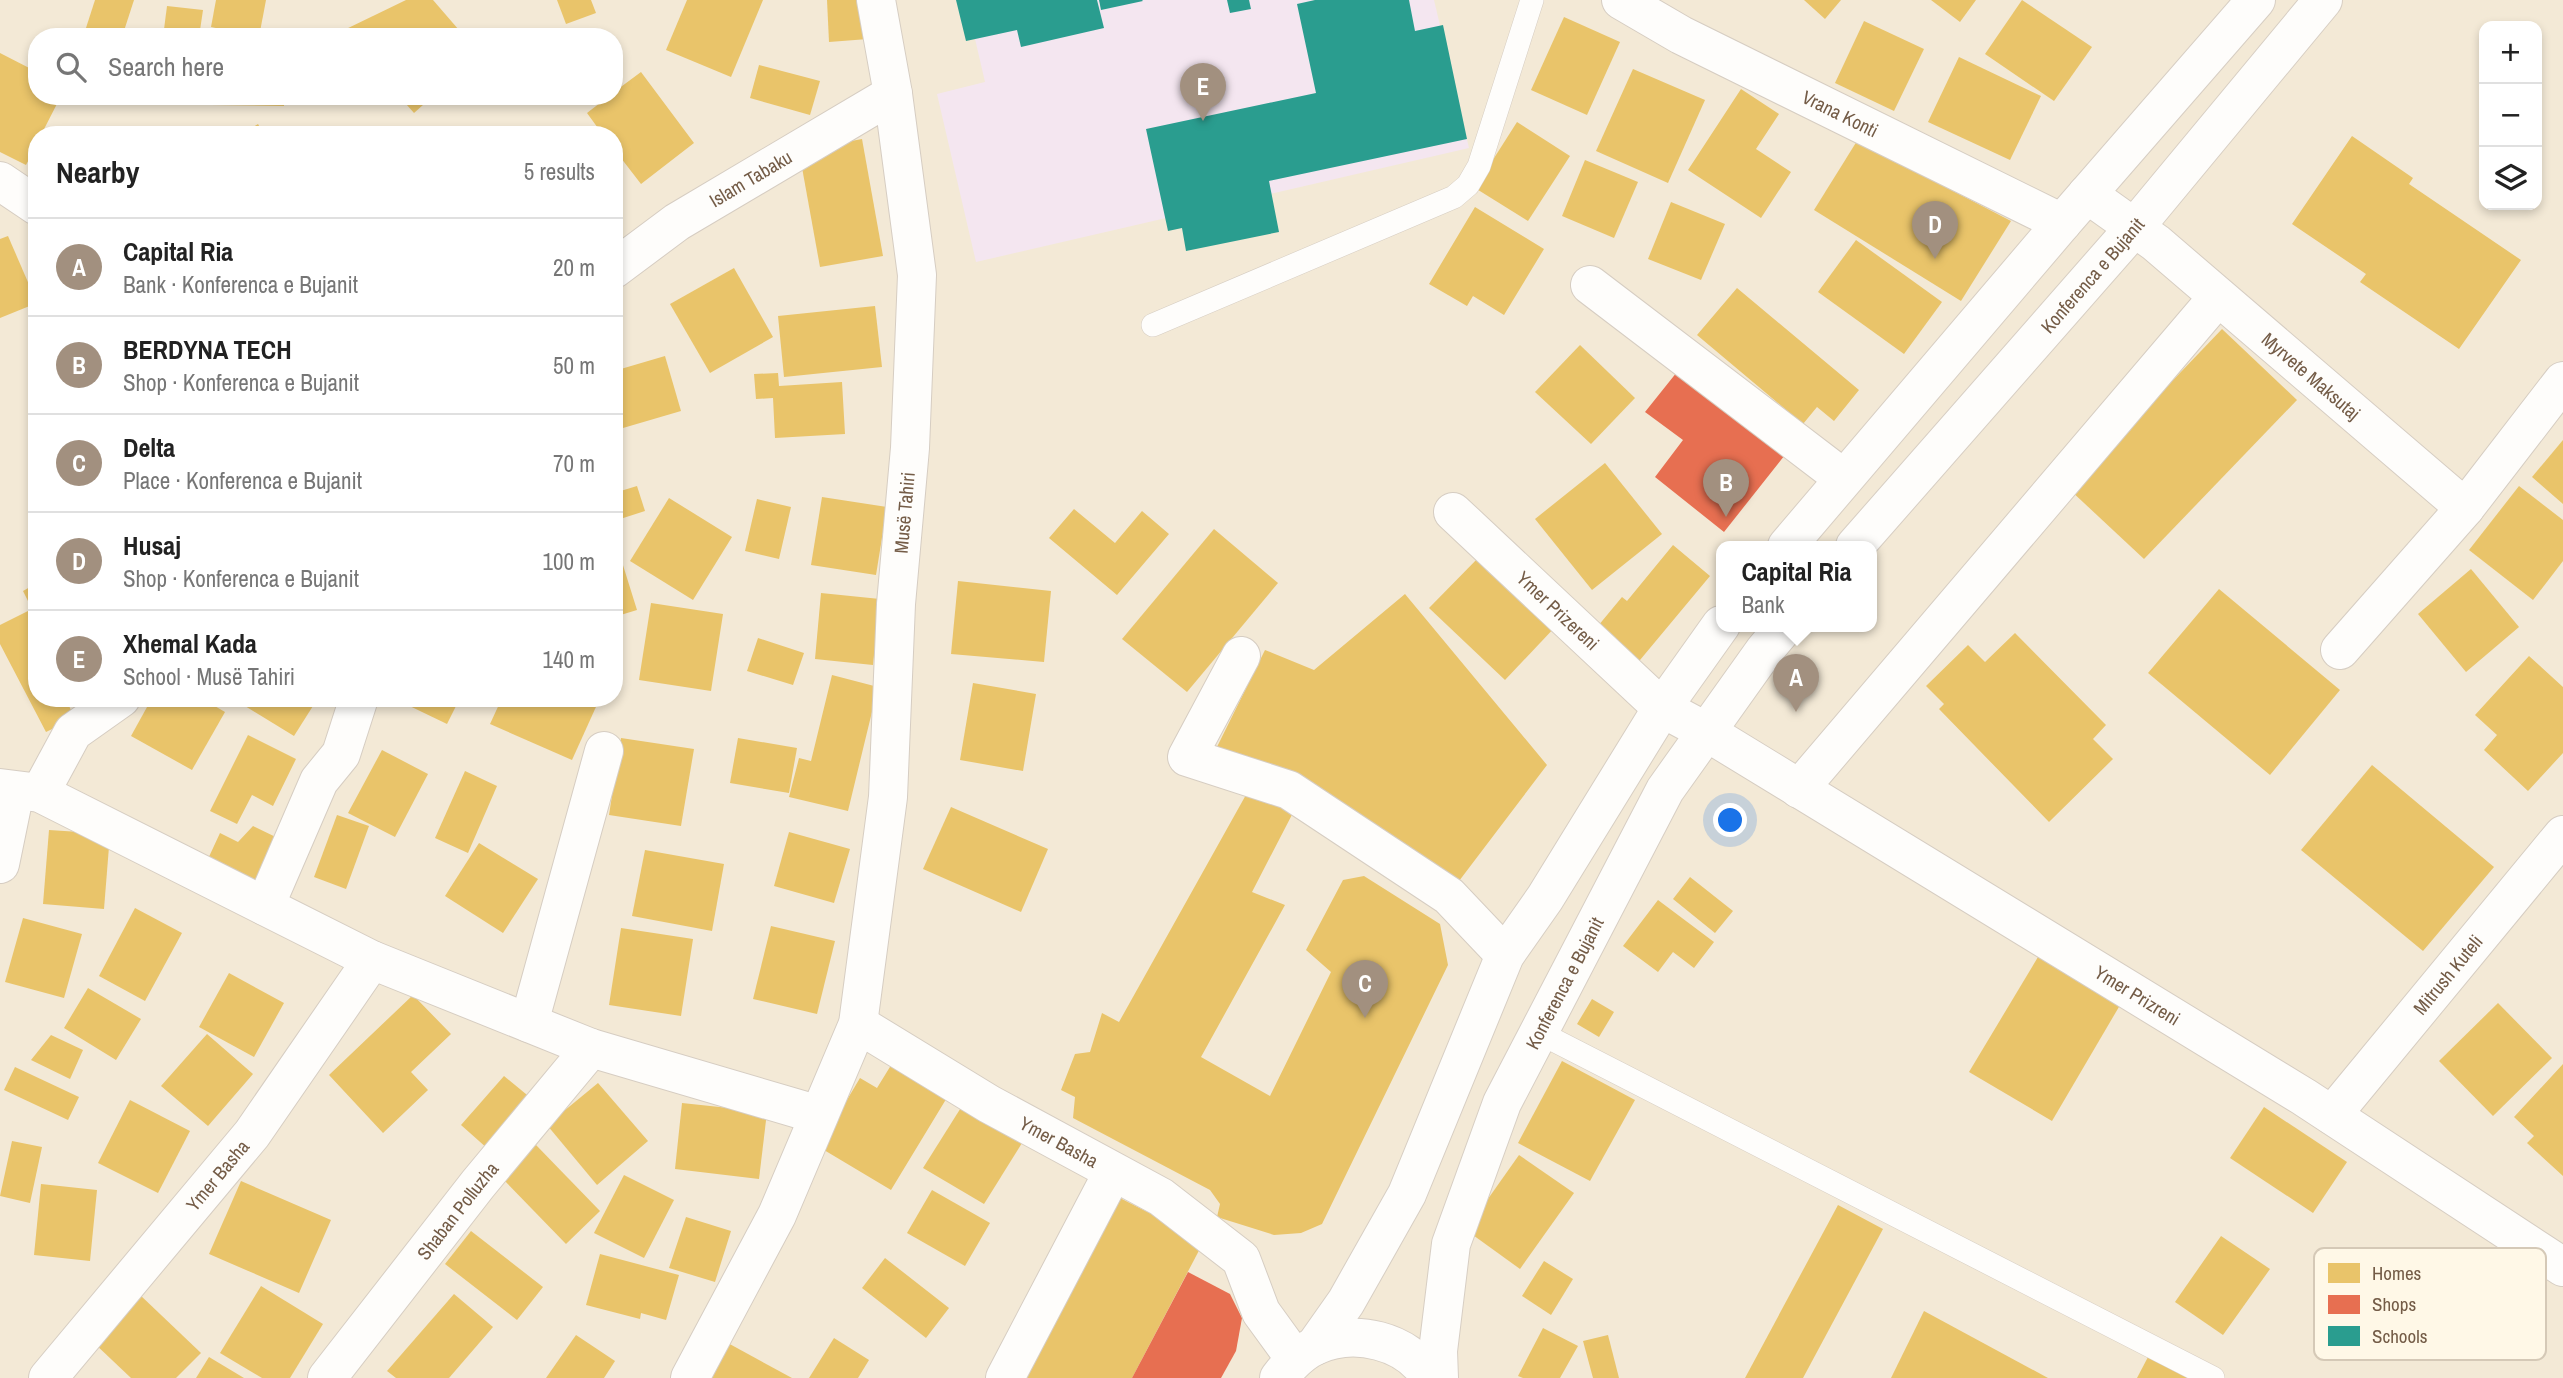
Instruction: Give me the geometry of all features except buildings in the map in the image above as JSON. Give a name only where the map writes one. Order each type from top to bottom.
[{"type":"street","name":"Musë Tahiri","points":[[858,1024],[888,797],[896,604],[910,448],[917,275],[893,94],[876,0]]},
{"type":"street","name":"Vrana Konti","points":[[1621,0],[1681,35],[2062,223]]},
{"type":"street","points":[[1791,541],[2256,0]]},
{"type":"street","name":"Konferenca e Bujanit","points":[[1860,541],[2145,236],[2323,0]]},
{"type":"street","name":"Islam Tabaku","points":[[623,262],[677,222],[893,94]]},
{"type":"street","points":[[0,181],[28,200]]},
{"type":"street","name":"Myrvete Maksutaj","points":[[2087,194],[2145,236],[2465,508]]},
{"type":"street","points":[[1590,285],[1843,478]]},
{"type":"street","points":[[1799,789],[2218,297]]},
{"type":"street","points":[[2340,650],[2465,508],[2563,381]]},
{"type":"street","name":"Ymer Prizereni","points":[[1453,512],[1662,708],[1705,731]]},
{"type":"street","points":[[1296,1361],[1346,1302],[1407,1194],[1505,956],[1545,898],[1662,708],[1716,632]]},
{"type":"street","name":"Konferenca e Bujanit","points":[[1439,1378],[1438,1351],[1451,1244],[1503,1104],[1665,790],[1763,651],[1780,632]]},
{"type":"street","points":[[1241,656],[1187,757],[1289,790],[1449,896],[1505,956]]},
{"type":"street","points":[[0,864],[18,791],[73,732],[108,707]]},
{"type":"street","points":[[265,906],[319,781],[341,754],[356,707]]},
{"type":"street","name":"Ymer Prizreni","points":[[1705,731],[2332,1115],[2534,1248]]},
{"type":"street","points":[[529,1023],[604,751]]},
{"type":"street","points":[[18,791],[265,906],[372,960],[591,1048],[819,1115]]},
{"type":"street","name":"Mitrush Kuteli","points":[[2332,1115],[2563,835]]},
{"type":"street","name":"Ymer Basha","points":[[48,1378],[252,1134],[372,960]]},
{"type":"street","points":[[690,1378],[777,1215],[858,1024]]},
{"type":"street","name":"Ymer Basha","points":[[858,1024],[989,1104],[1161,1196],[1241,1259],[1261,1312],[1296,1361]]},
{"type":"street","name":"Shaban Polluzha","points":[[327,1378],[478,1184],[591,1048]]},
{"type":"street","points":[[1005,1378],[1113,1172]]},
{"type":"street","name":"Ymer Prizreni","points":[[2546,1256],[2563,1267]]},
{"type":"street","points":[[1296,1361],[1338,1339],[1363,1338],[1387,1343],[1409,1355],[1430,1378]]},
{"type":"lane","points":[[1153,325],[1454,197],[1468,185],[1479,166],[1532,0]]},
{"type":"lane","points":[[1538,1032],[2213,1378]]},
{"type":"shaded area","points":[[0,0],[2563,0],[2563,1378],[0,1378]]},
{"type":"shaded area","points":[[966,0],[1313,0],[1315,11],[1366,0],[1434,0],[1469,148],[976,262],[937,94],[985,82]]},
{"type":"place","name":"Xhemal Kada","points":[[1203,121]]},
{"type":"place","name":"Husaj","points":[[1935,259]]},
{"type":"place","name":"BERDYNA TECH","points":[[1726,517]]},
{"type":"place","name":"Capital Ria","points":[[1796,712]]},
{"type":"place","name":"Delta","points":[[1365,1018]]}]
